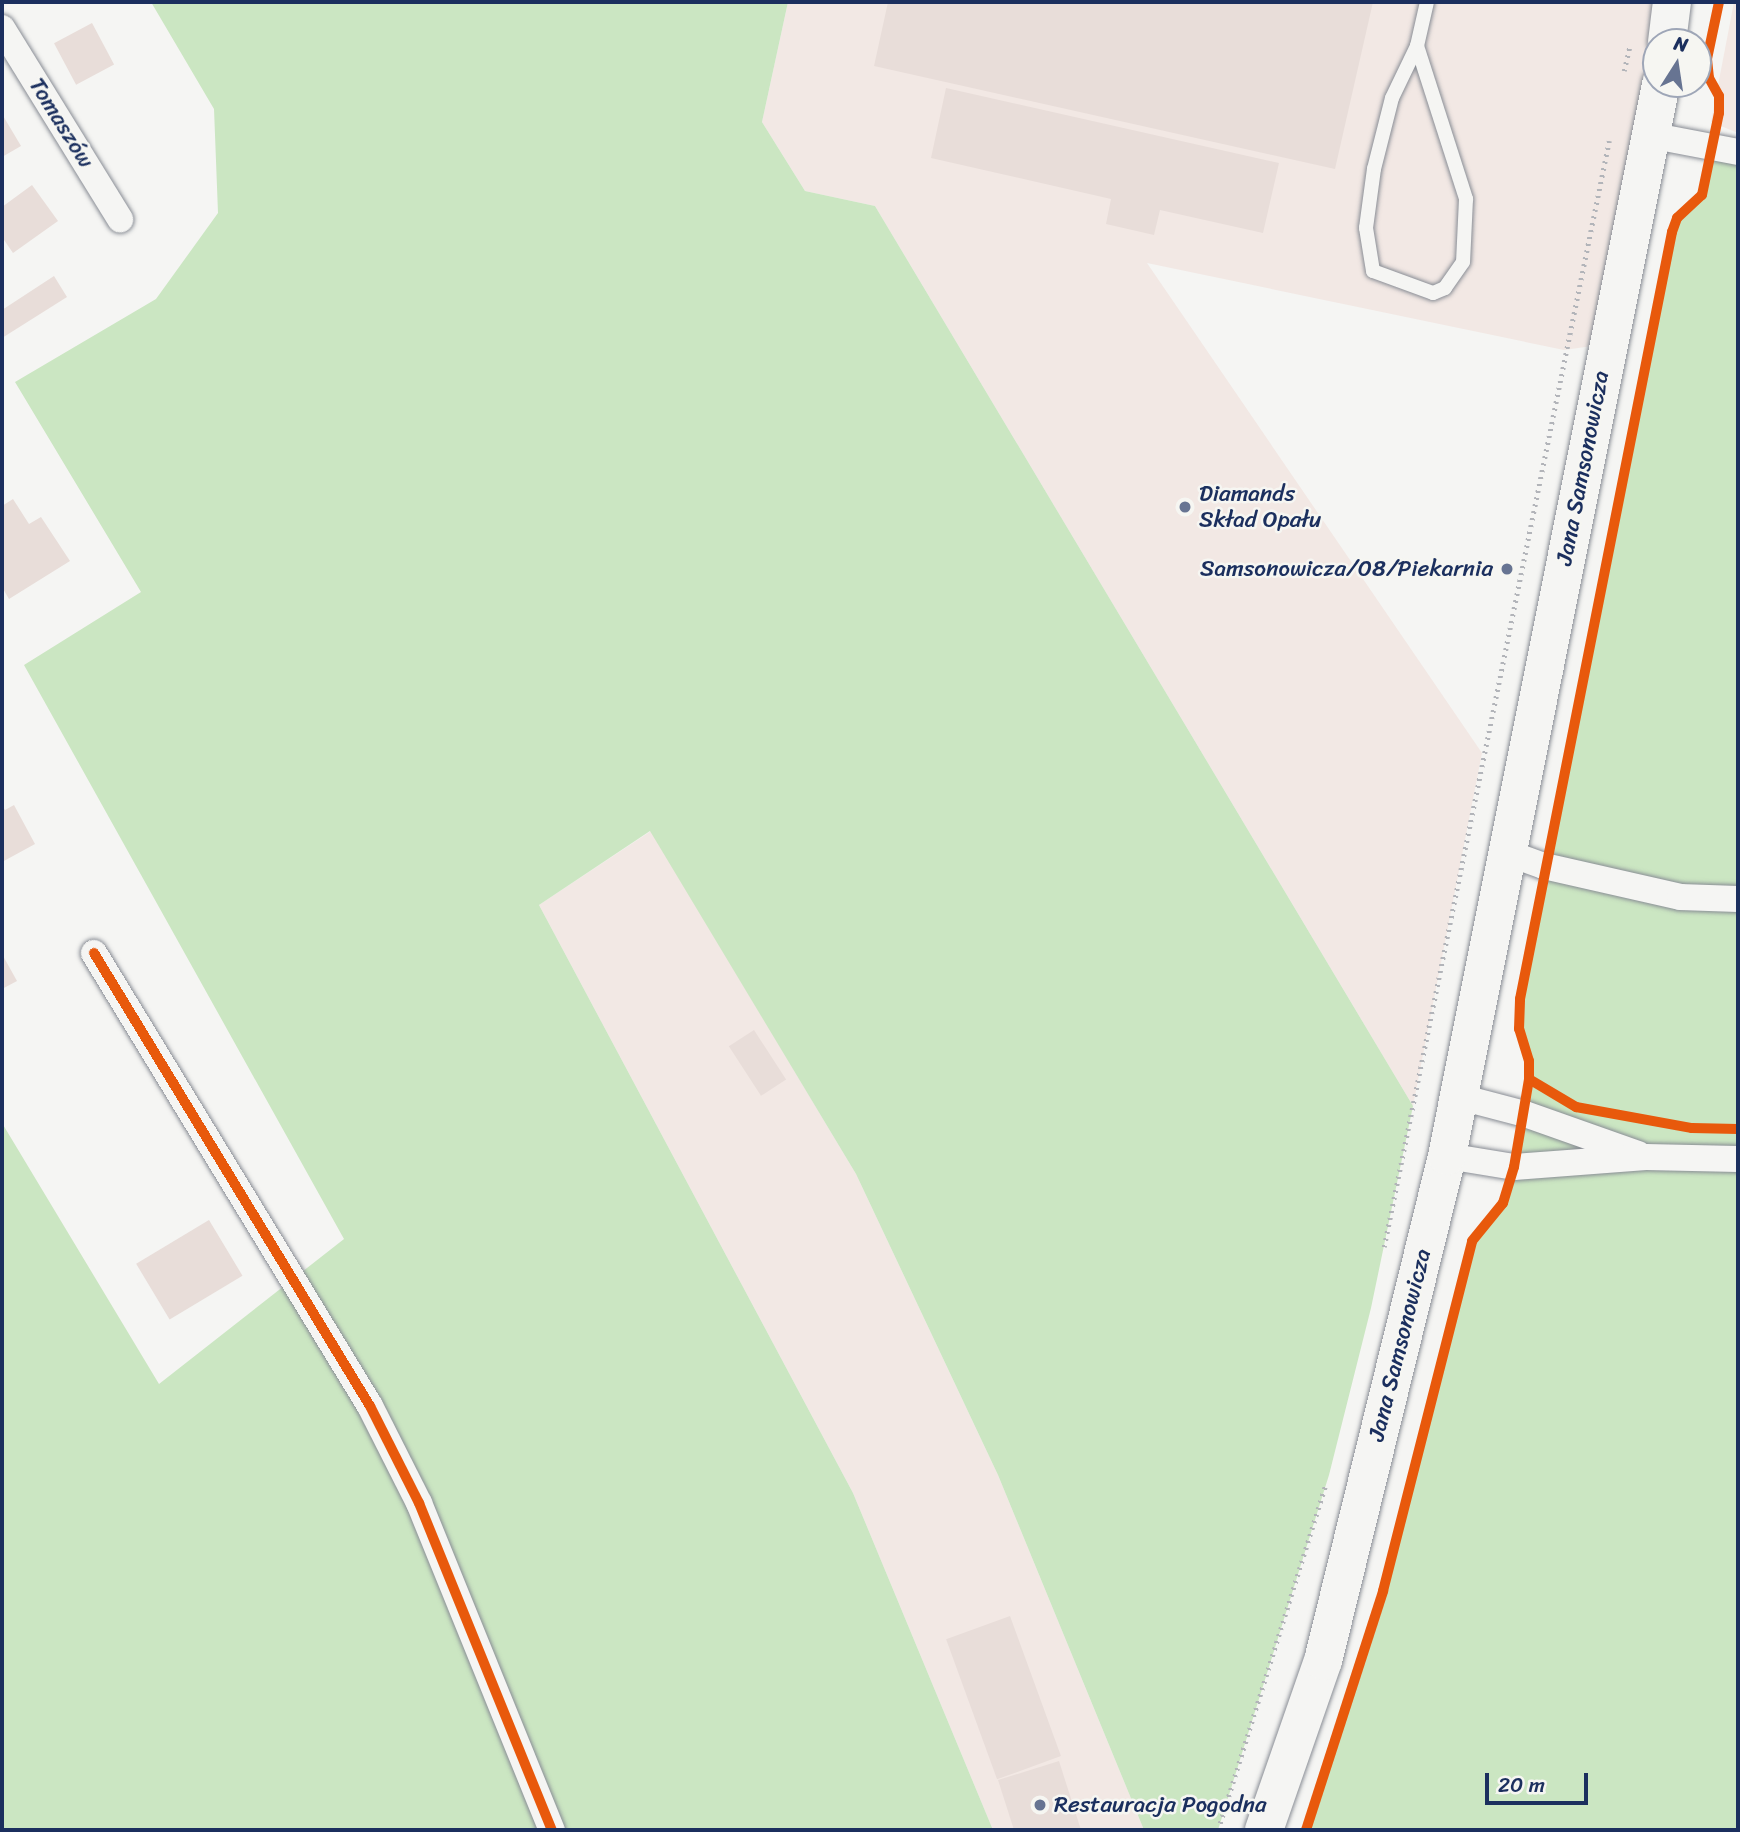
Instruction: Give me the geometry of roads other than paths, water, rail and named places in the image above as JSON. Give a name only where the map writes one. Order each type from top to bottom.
[{"type":"main road","points":[[1657,28],[1672,2]]},
{"type":"main road","name":"Jana Samsonowicza","points":[[1264,1830],[1324,1661],[1447,1156],[1621,276],[1654,136],[1659,98]]},
{"type":"street","name":"Tomaszów","points":[[2,28],[120,219]]},
{"type":"street","points":[[1654,136],[1738,152]]},
{"type":"street","points":[[1508,853],[1544,866],[1680,897],[1738,899]]},
{"type":"street","points":[[94,953],[370,1406],[419,1503],[552,1830]]},
{"type":"street","points":[[1460,1097],[1525,1114],[1646,1157]]},
{"type":"street","points":[[1447,1156],[1514,1167],[1646,1157],[1738,1159]]},
{"type":"lane","points":[[1417,46],[1466,199],[1463,262],[1445,288],[1433,293],[1373,271],[1367,254],[1374,169],[1392,98],[1417,46],[1427,2]]},
{"type":"place","name":"Diamands Skład Opału","points":[[1185,507]]},
{"type":"place","name":"Samsonowicza/08/Piekarnia","points":[[1507,569]]},
{"type":"place","name":"Restauracja Pogodna","points":[[1040,1805]]}]
